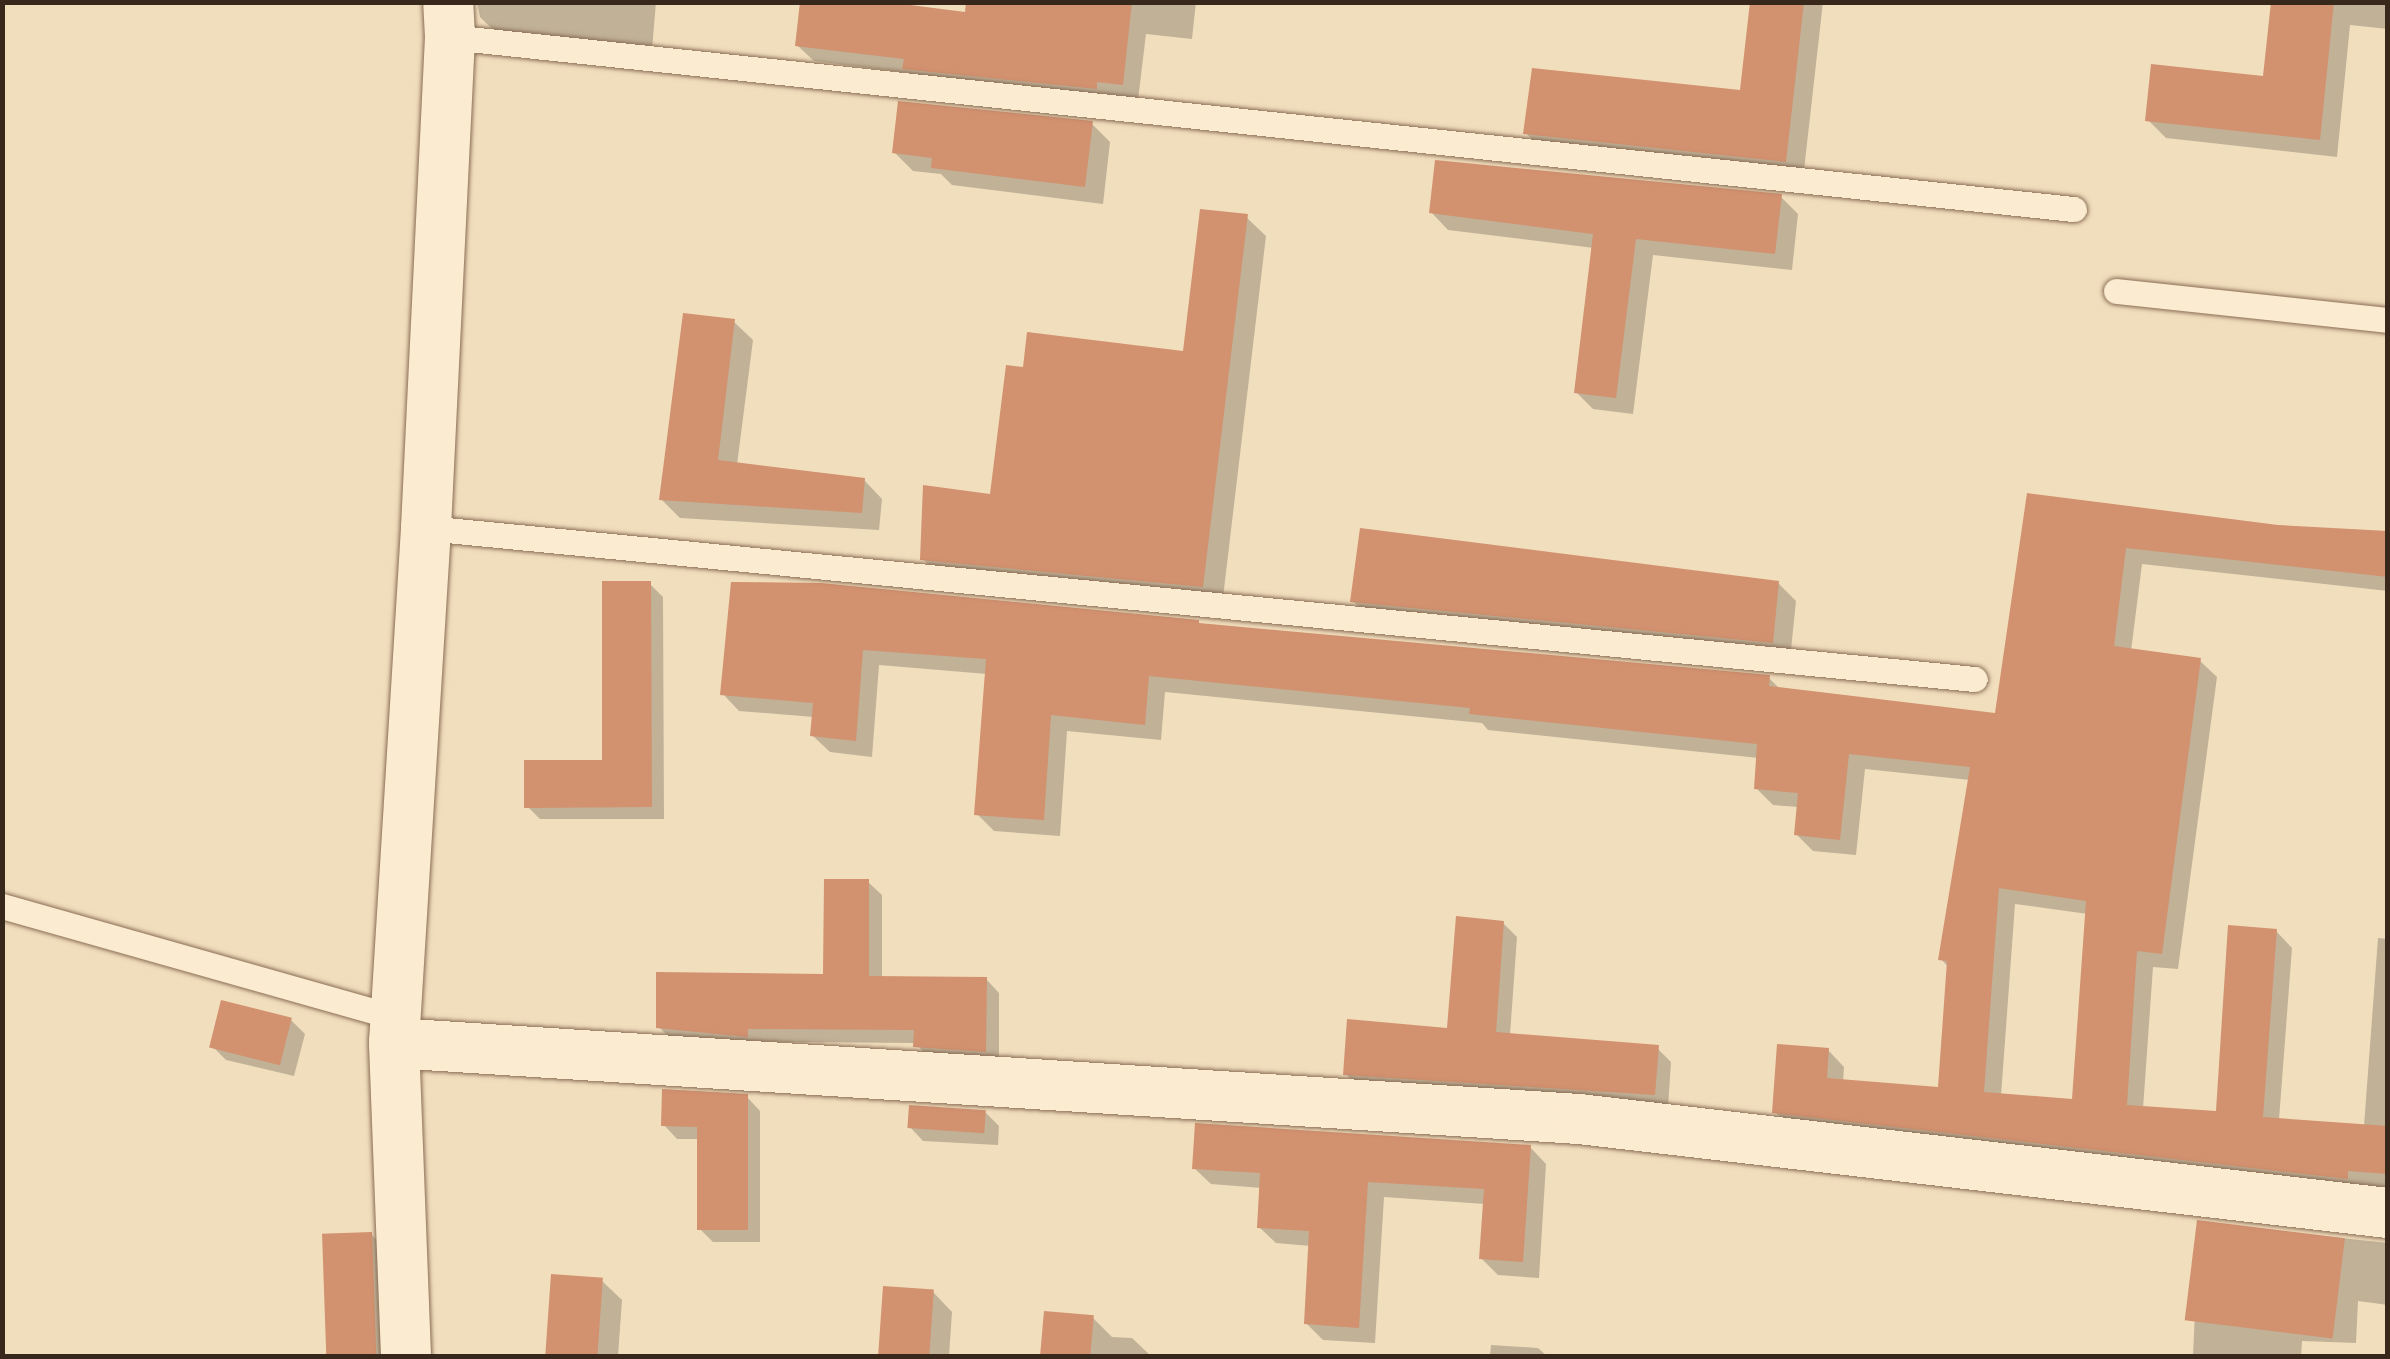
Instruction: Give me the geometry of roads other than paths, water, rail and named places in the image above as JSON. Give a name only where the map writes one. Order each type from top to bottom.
[{"type":"street","points":[[406,1356],[394,1030],[426,528],[449,20]]},
{"type":"street","points":[[394,1030],[1580,1118],[2388,1212]]},
{"type":"lane","points":[[449,20],[2074,209]]},
{"type":"lane","points":[[2116,291],[2388,320]]},
{"type":"lane","points":[[426,528],[1974,678]]},
{"type":"lane","points":[[2,906],[394,1030]]}]
